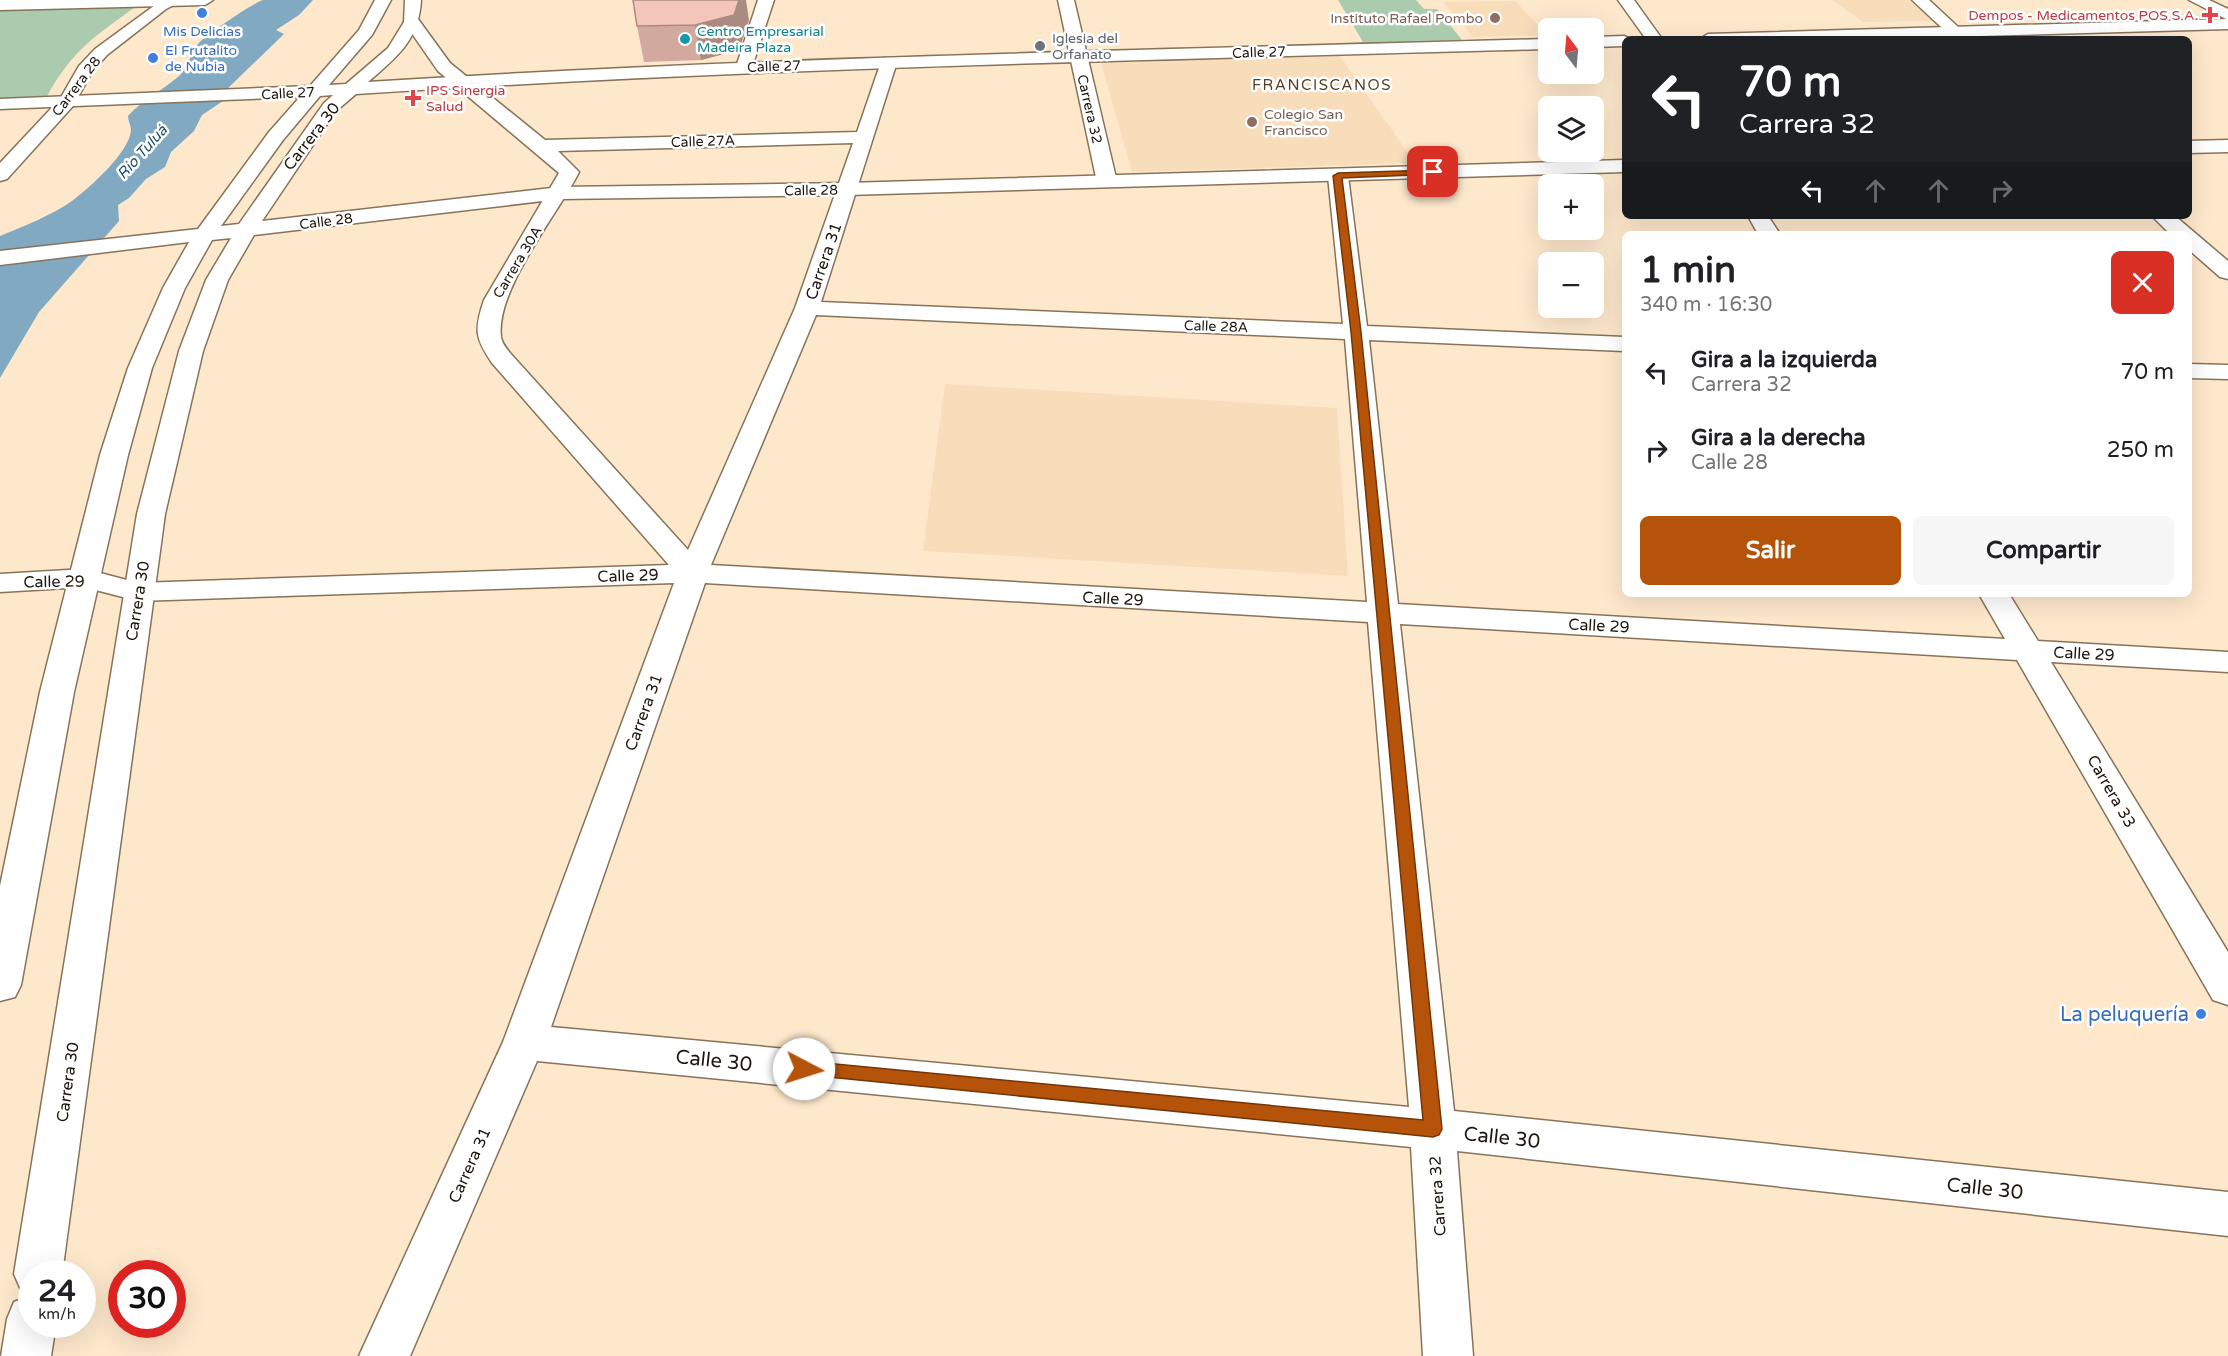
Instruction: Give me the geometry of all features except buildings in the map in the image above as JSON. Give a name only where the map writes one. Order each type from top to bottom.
[{"type":"street","points":[[0,5],[205,0]]},
{"type":"street","name":"Carrera 30","points":[[0,985],[57,692],[114,454],[140,368],[174,288],[203,236],[276,136],[366,32],[383,0]]},
{"type":"street","points":[[744,67],[766,0]]},
{"type":"street","name":"Carrera 32","points":[[1066,0],[1107,182]]},
{"type":"street","points":[[1626,0],[1652,36]]},
{"type":"street","points":[[1920,0],[1959,35]]},
{"type":"street","points":[[2197,0],[2228,15]]},
{"type":"street","name":"Carrera 28","points":[[0,175],[67,102],[85,70],[101,52],[166,2]]},
{"type":"street","name":"Carrera 30","points":[[40,1260],[150,514],[191,351],[218,280],[277,180],[330,107],[394,51],[413,11]]},
{"type":"street","name":"Carrera 30A","points":[[413,11],[435,58],[569,172],[560,193],[493,303],[489,339],[501,357],[693,573]]},
{"type":"street","points":[[1896,36],[2228,24]]},
{"type":"street","points":[[1604,42],[1622,41]]},
{"type":"street","name":"Calle 27","points":[[0,104],[314,92],[463,81],[744,67],[1538,44]]},
{"type":"street","name":"Carrera 31","points":[[384,1356],[524,1042],[693,573],[807,308],[889,62]]},
{"type":"street","name":"Calle 27A","points":[[541,146],[865,137]]},
{"type":"street","points":[[2192,147],[2228,146]]},
{"type":"street","name":"Calle 28","points":[[0,258],[560,193],[847,189],[1622,166]]},
{"type":"street","name":"Carrera 32","points":[[1338,176],[1356,332],[1433,1129],[1448,1356]]},
{"type":"street","points":[[2166,219],[2180,231]]},
{"type":"street","points":[[2192,241],[2228,272]]},
{"type":"street","name":"Calle 28A","points":[[807,308],[1622,344]]},
{"type":"street","points":[[2192,370],[2228,372]]},
{"type":"street","name":"Calle 29","points":[[0,583],[85,578],[138,592],[693,573],[2228,662]]},
{"type":"street","name":"Carrera 33","points":[[1996,597],[2228,988]]},
{"type":"street","name":"Calle 30","points":[[524,1042],[1433,1129],[2228,1214]]},
{"type":"street","points":[[26,1356],[29,1338]]},
{"type":"shaded area","points":[[1832,0],[1908,0],[1934,21],[1863,22]]},
{"type":"shaded area","name":"Instituto Rafael Pombo","points":[[1515,1],[1538,25],[1538,35],[1473,37],[1443,2]]},
{"type":"shaded area","name":"Colegio San Francisco","points":[[1340,56],[1415,163],[1132,172],[1101,63]]},
{"type":"shaded area","points":[[945,384],[1337,408],[1348,576],[923,551]]},
{"type":"green space","points":[[1338,0],[1416,0],[1424,9],[1437,9],[1462,40],[1363,42]]},
{"type":"green space","points":[[138,5],[75,55],[46,98],[0,99],[0,9]]},
{"type":"water","name":"Río Tuluá","points":[[263,0],[313,0],[299,15],[276,30],[284,34],[224,92],[229,97],[202,115],[194,131],[171,152],[165,167],[146,179],[129,198],[118,205],[119,221],[39,312],[0,378],[0,236],[55,211],[88,188],[108,169],[124,149],[131,130],[128,116],[179,76],[202,40]]},
{"type":"place","name":"Mis Delicias","points":[[202,13]]},
{"type":"place","name":"Dempos - Medicamentos POS S.A.","points":[[2210,15]]},
{"type":"place","name":"Instituto Rafael Pombo","points":[[1495,18]]},
{"type":"place","name":"Centro Empresarial Madeira Plaza","points":[[685,39]]},
{"type":"place","name":"Iglesia del Orfanato","points":[[1040,46]]},
{"type":"place","name":"El Frutalito de Nubia","points":[[153,58]]},
{"type":"place","name":"IPS Sinergia Salud","points":[[413,98]]},
{"type":"place","name":"Colegio San Francisco","points":[[1252,122]]},
{"type":"place","name":"La peluquería","points":[[2201,1014]]},
{"type":"district","name":"FRANCISCANOS","points":[[1322,85]]},
{"type":"route","points":[[804,1069],[1433,1129],[1356,332],[1338,176],[1433,172]]}]
